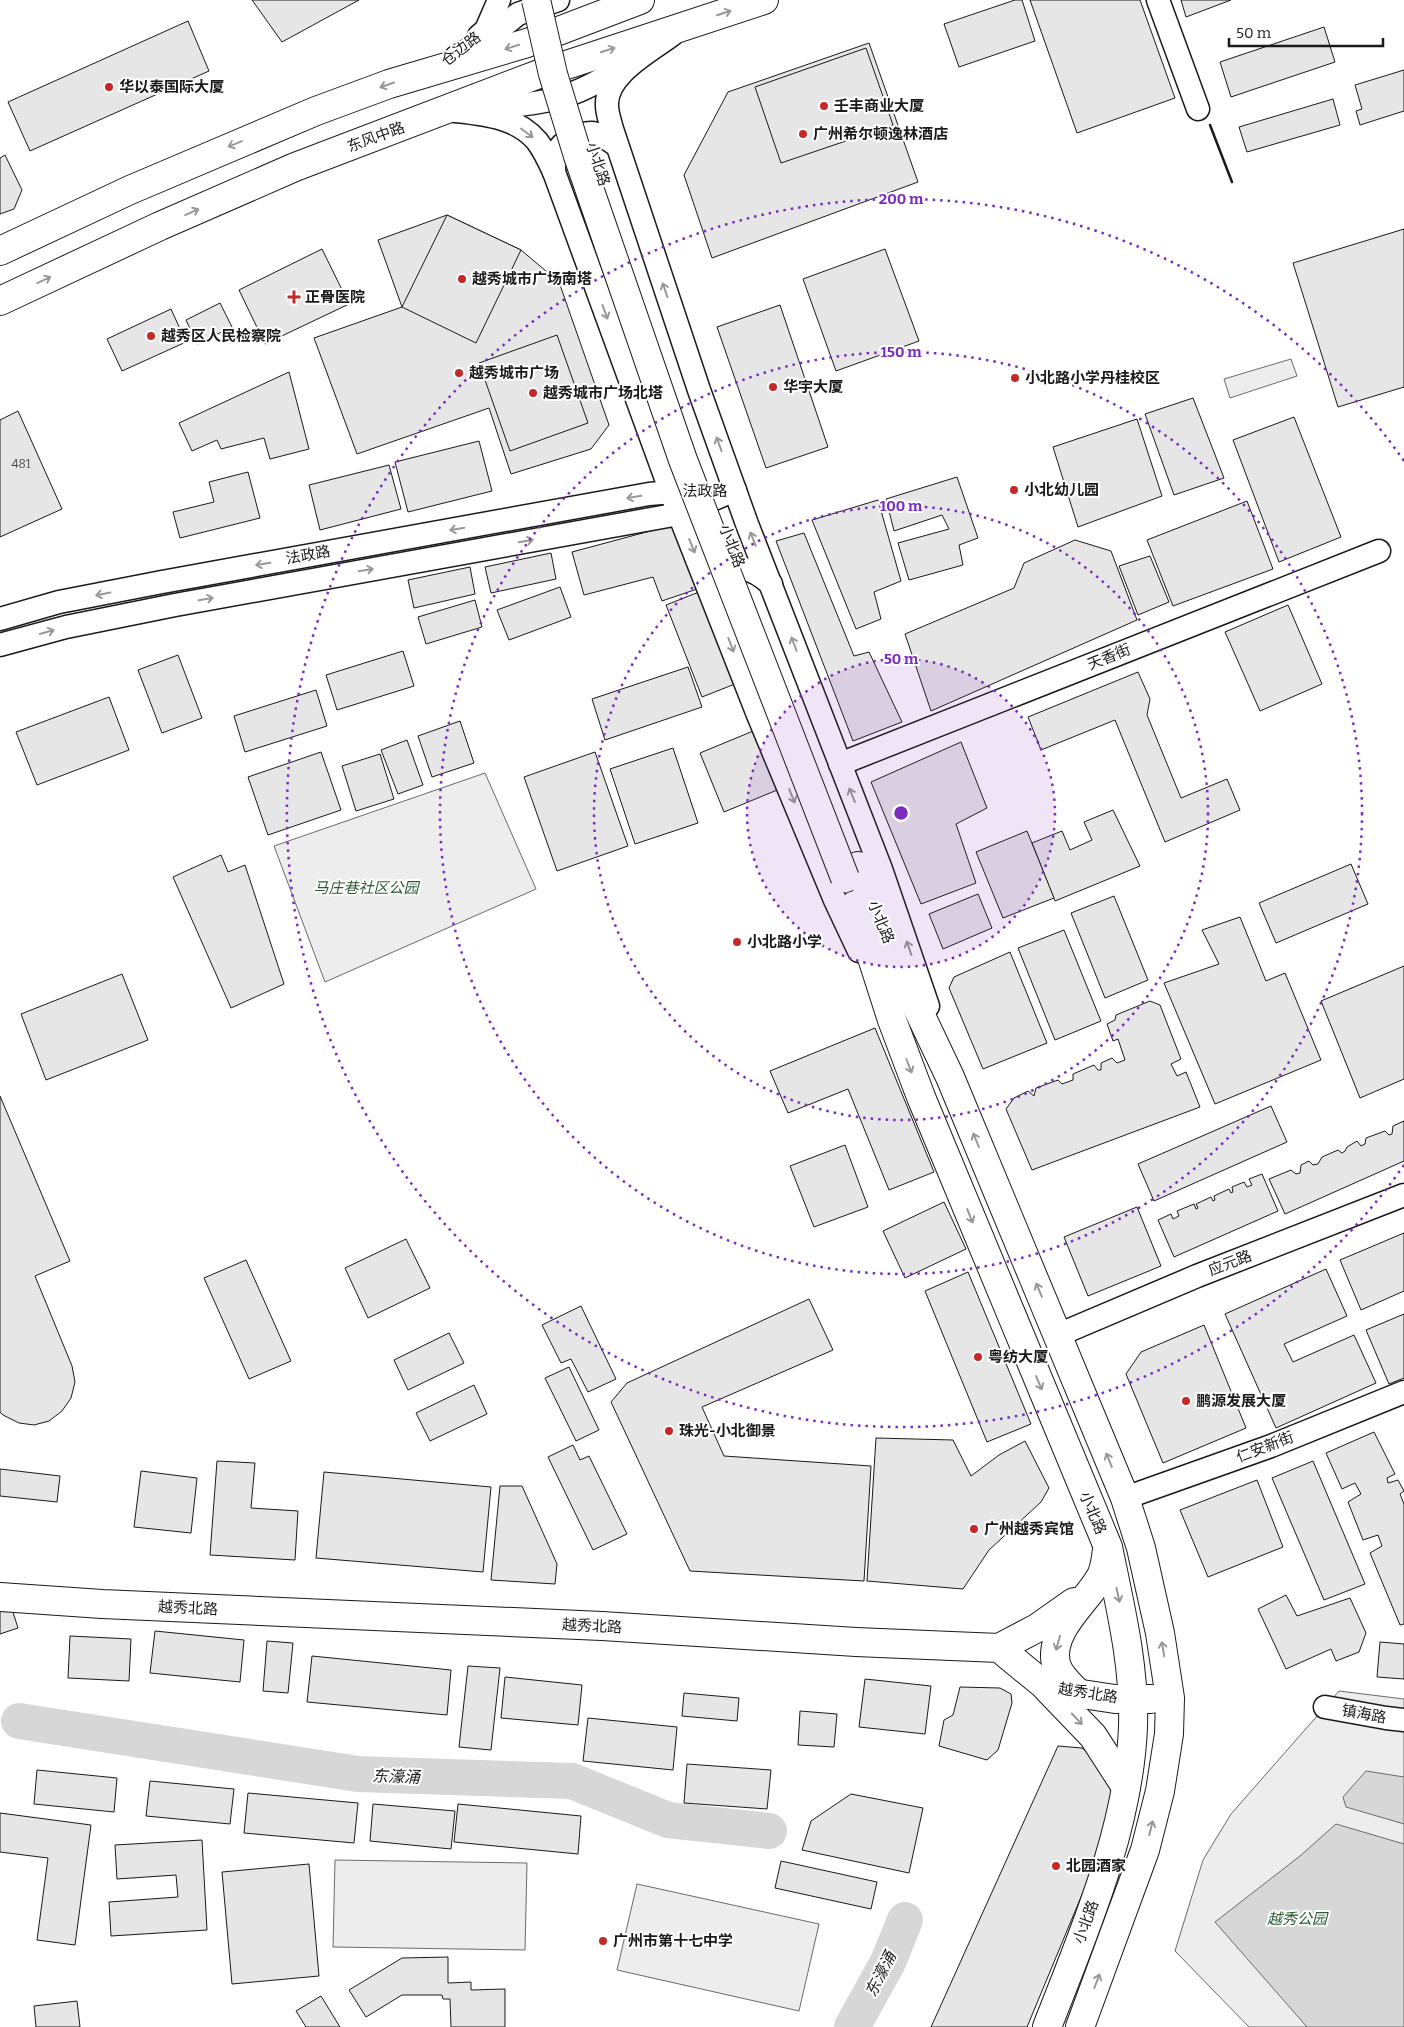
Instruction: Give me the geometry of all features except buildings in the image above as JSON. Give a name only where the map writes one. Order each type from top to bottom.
[{"type":"main road","name":"小北路","points":[[536,0],[553,74],[578,156],[685,468],[851,872],[950,1077],[1058,1335],[1125,1498],[1149,1580],[1162,1640],[1170,1698],[1166,1758],[1145,1850],[1080,2027]]},
{"type":"main road","name":"小北路","points":[[552,0],[578,105],[697,454],[851,872],[892,1020],[982,1248],[1108,1548],[1125,1625],[1133,1700],[1132,1744],[1121,1813],[1094,1899],[1047,2027]]},
{"type":"main road","points":[[0,251],[130,190],[325,108],[389,84],[526,43],[640,0]]},
{"type":"main road","name":"东风中路","points":[[0,301],[160,226],[295,167],[585,58],[764,0]]},
{"type":"main road","points":[[1080,1694],[1062,1674],[1056,1664],[1058,1641],[1065,1625],[1101,1576],[1108,1548]]},
{"type":"main road","points":[[998,1648],[1037,1628],[1063,1611],[1093,1587]]},
{"type":"main road","name":"越秀北路","points":[[0,1597],[102,1604],[602,1626],[856,1642],[998,1648],[1043,1684],[1080,1694],[1133,1700],[1170,1698]]},
{"type":"main road","points":[[1043,1684],[1093,1736],[1126,1787]]},
{"type":"street","name":"仓边路","points":[[433,70],[474,41],[486,30],[499,0]]},
{"type":"street","points":[[433,70],[487,38],[518,14],[558,0]]},
{"type":"street","points":[[1158,0],[1198,109]]},
{"type":"street","name":"小北路","points":[[684,26],[621,73],[612,83],[608,94],[607,106],[616,145],[735,490],[900,919],[950,1077]]},
{"type":"street","name":"小北路","points":[[448,110],[504,118],[529,133],[537,141],[554,172],[679,514],[835,900],[892,1020]]},
{"type":"street","points":[[554,172],[554,159],[557,152],[562,145],[573,138],[591,133],[607,139],[616,145]]},
{"type":"street","name":"法政路","points":[[0,619],[59,602],[162,582],[671,491],[735,490]]},
{"type":"street","name":"法政路","points":[[0,645],[66,627],[175,605],[679,514],[735,490]]},
{"type":"street","name":"天香街","points":[[840,764],[1379,551]]},
{"type":"street","points":[[714,600],[721,581],[738,569],[750,569],[771,584]]},
{"type":"street","name":"应元路","points":[[1058,1335],[1197,1276],[1404,1195]]},
{"type":"street","name":"仁安新街","points":[[1125,1498],[1271,1446],[1404,1392]]},
{"type":"street","name":"镇海路","points":[[1325,1707],[1404,1720]]},
{"type":"green space","points":[[1291,359],[1297,376],[1230,398],[1224,379]]},
{"type":"green space","name":"马庄巷社区公园","points":[[485,773],[536,889],[325,982],[274,846]]},
{"type":"green space","name":"越秀公园","points":[[1339,1691],[1404,1699],[1404,2027],[1249,2027],[1175,1951],[1203,1860],[1231,1814]]},
{"type":"green space","points":[[335,1860],[527,1863],[525,1950],[333,1947]]},
{"type":"green space","points":[[637,1884],[819,1924],[799,2011],[617,1970]]},
{"type":"shaded area","points":[[1366,1771],[1404,1777],[1404,1824],[1346,1807],[1343,1797]]},
{"type":"shaded area","points":[[1336,1824],[1404,1844],[1404,2027],[1307,2027],[1215,1922],[1300,1856]]},
{"type":"waterway","name":"东濠涌","points":[[19,1721],[358,1774],[572,1781],[668,1820],[769,1831]]},
{"type":"waterway","name":"东濠涌","points":[[852,2027],[888,1962],[905,1920]]},
{"type":"wall","points":[[1210,125],[1232,182]]},
{"type":"place","name":"华以泰国际大厦","points":[[109,87]]},
{"type":"place","name":"壬丰商业大厦","points":[[824,106]]},
{"type":"place","name":"广州希尔顿逸林酒店","points":[[803,134]]},
{"type":"place","name":"越秀城市广场南塔","points":[[462,279]]},
{"type":"place","name":"正骨医院","points":[[294,297]]},
{"type":"place","name":"越秀区人民检察院","points":[[151,336]]},
{"type":"place","name":"越秀城市广场","points":[[459,373]]},
{"type":"place","name":"小北路小学丹桂校区","points":[[1015,378]]},
{"type":"place","name":"华宇大厦","points":[[773,387]]},
{"type":"place","name":"越秀城市广场北塔","points":[[533,393]]},
{"type":"place","name":"小北幼儿园","points":[[1014,490]]},
{"type":"place","name":"小北路小学","points":[[737,942]]},
{"type":"place","name":"粤纺大厦","points":[[978,1357]]},
{"type":"place","name":"鹏源发展大厦","points":[[1186,1401]]},
{"type":"place","name":"珠光-小北御景","points":[[669,1431]]},
{"type":"place","name":"广州越秀宾馆","points":[[974,1529]]},
{"type":"place","name":"北园酒家","points":[[1056,1866]]},
{"type":"place","name":"广州市第十七中学","points":[[603,1941]]}]
